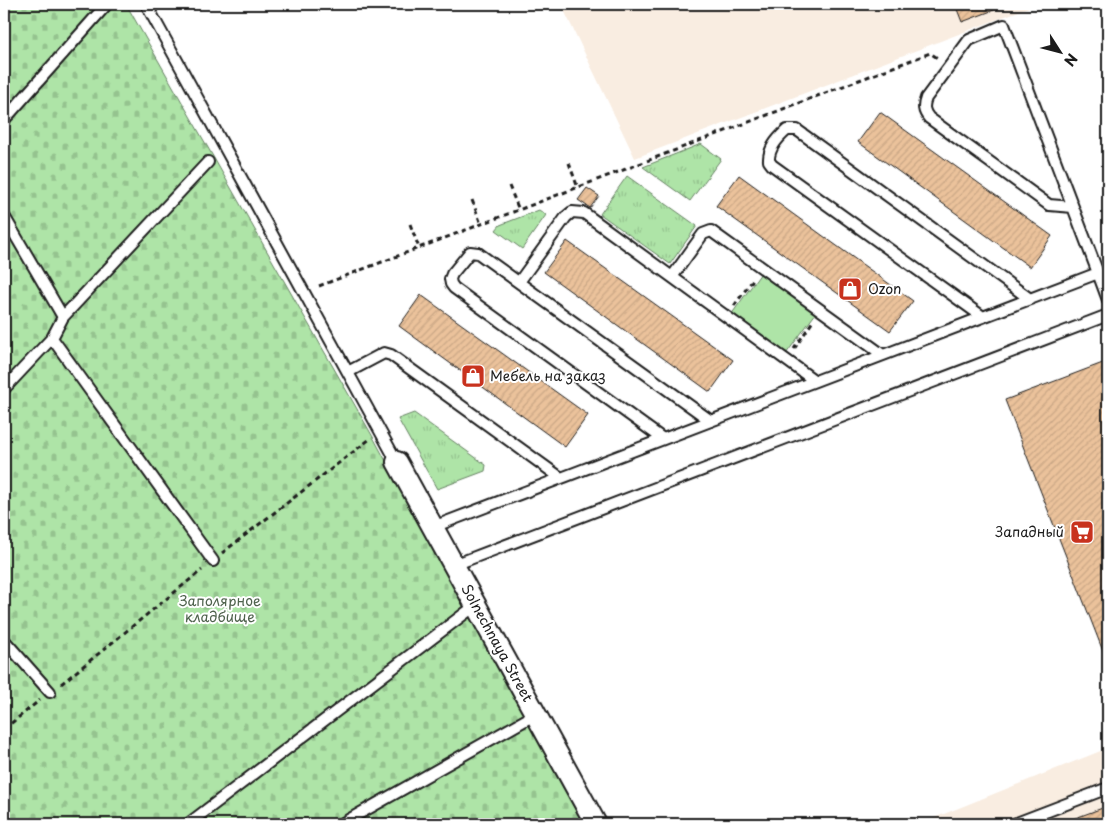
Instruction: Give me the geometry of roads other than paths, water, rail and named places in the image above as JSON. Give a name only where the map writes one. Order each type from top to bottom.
[{"type":"street","name":"Solnechnaya Street","points":[[397,462],[596,824]]},
{"type":"lane","points":[[4,120],[107,4]]},
{"type":"lane","points":[[146,4],[397,462]]},
{"type":"lane","points":[[1073,207],[1048,205],[929,118],[924,112],[923,105],[926,98],[948,66],[970,40],[1004,25],[1098,272],[1108,300]]},
{"type":"lane","points":[[983,317],[772,165],[768,156],[770,150],[783,134],[788,130],[797,130],[1030,299]]},
{"type":"lane","points":[[4,389],[52,338],[63,317],[208,162]]},
{"type":"lane","points":[[519,282],[566,217],[572,212],[584,213],[815,381]]},
{"type":"lane","points":[[4,216],[63,317]]},
{"type":"lane","points":[[672,277],[703,234],[711,231],[883,355]]},
{"type":"lane","points":[[663,439],[454,288],[450,279],[466,255],[474,251],[710,421]]},
{"type":"lane","points":[[433,526],[1098,272]]},
{"type":"lane","points":[[454,565],[1108,315]]},
{"type":"lane","points":[[52,338],[213,561]]},
{"type":"lane","points":[[348,372],[377,355],[384,353],[391,355],[561,478]]},
{"type":"lane","points":[[188,824],[476,605]]},
{"type":"lane","points":[[4,640],[50,692]]},
{"type":"lane","points":[[341,824],[536,714]]},
{"type":"lane","points":[[1014,824],[1108,788]]},
{"type":"place","name":"Ozon","points":[[850,289]]},
{"type":"place","name":"Мебель на заказ","points":[[473,376]]},
{"type":"place","name":"Западный","points":[[1082,532]]},
{"type":"park label","name":"Заполярное кладбище","points":[[220,610]]}]
